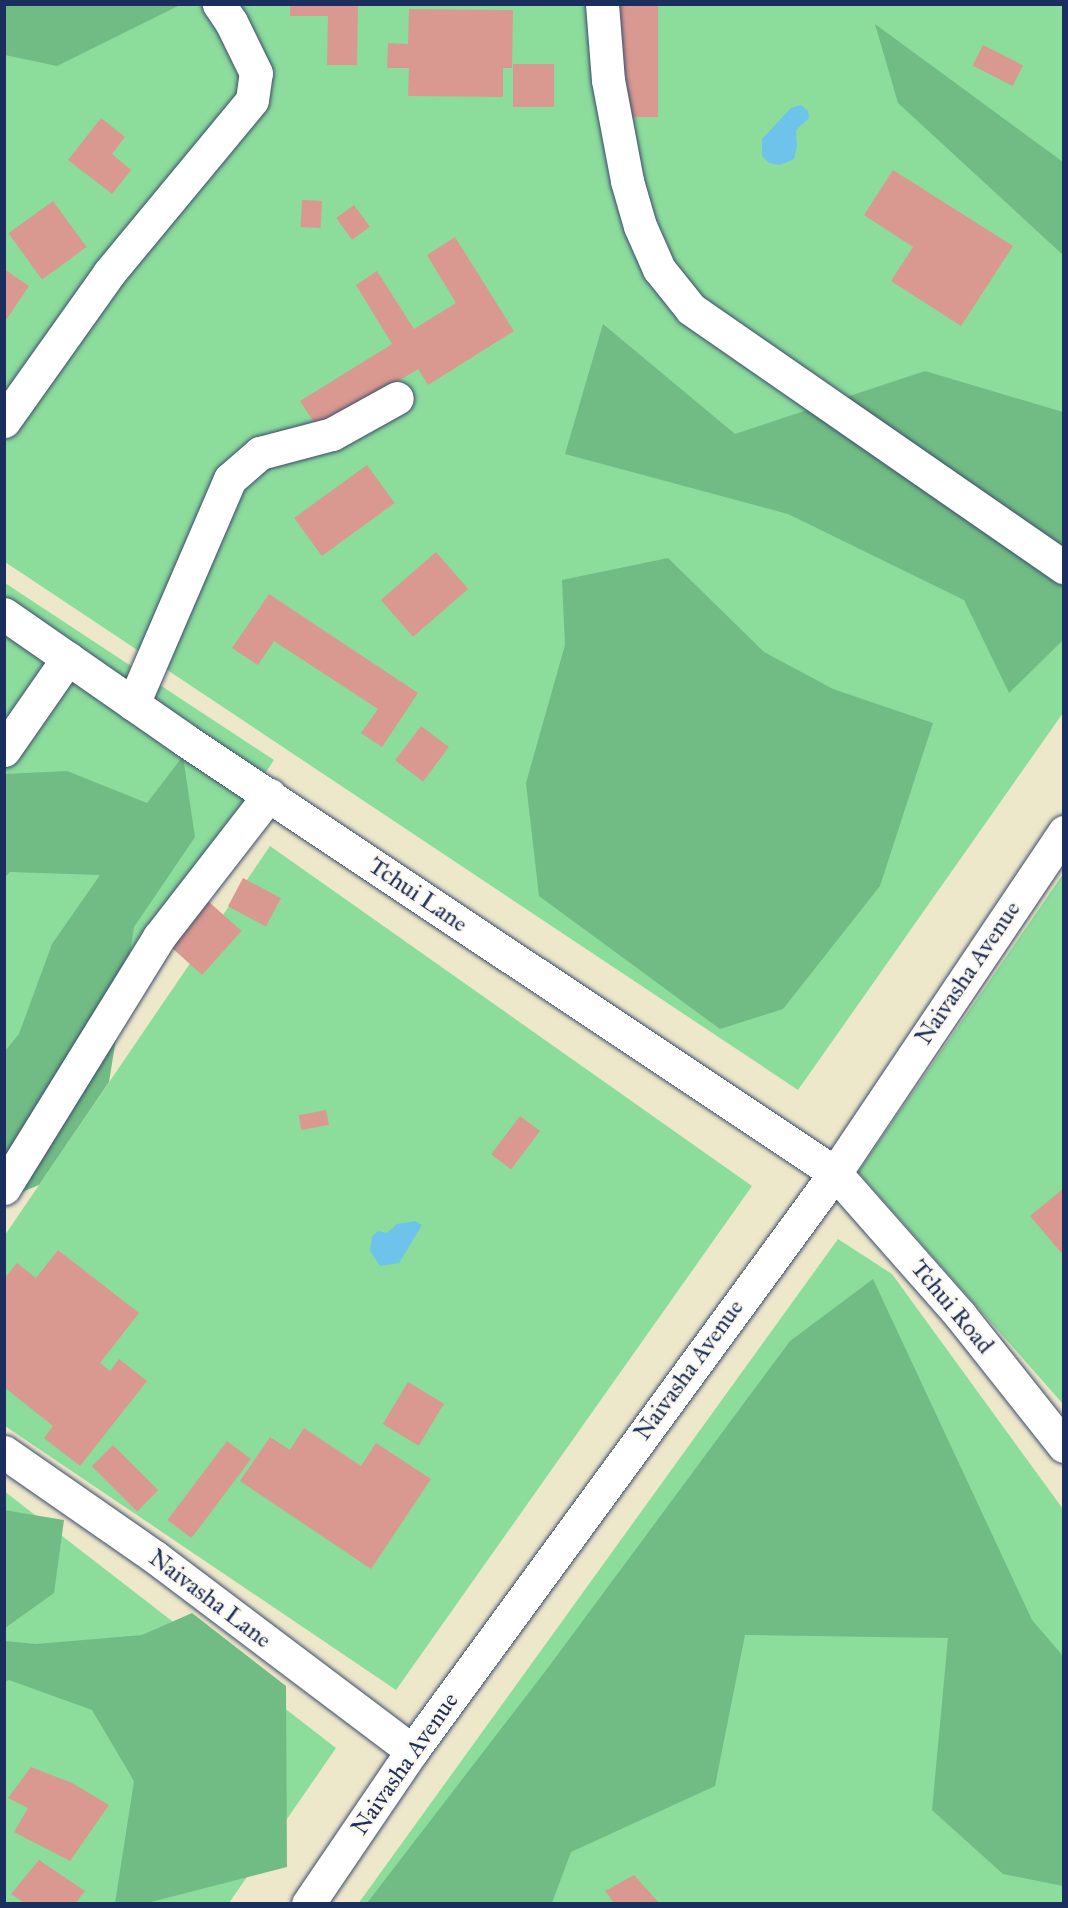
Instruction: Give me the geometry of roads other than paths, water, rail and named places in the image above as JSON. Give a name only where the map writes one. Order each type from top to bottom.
[{"type":"street","points":[[4,421],[109,273],[252,100],[256,73],[231,22],[219,4]]},
{"type":"street","points":[[602,4],[608,80],[627,181],[640,226],[659,269],[691,309],[1064,567]]},
{"type":"street","points":[[134,704],[230,479],[260,453],[333,434],[397,398]]},
{"type":"street","name":"Tchui Lane","points":[[4,614],[269,795],[835,1173]]},
{"type":"street","points":[[4,750],[68,658]]},
{"type":"street","points":[[4,1188],[159,937],[269,795]]},
{"type":"street","name":"Naivasha Avenue","points":[[308,1904],[412,1751],[835,1173],[1064,832]]},
{"type":"street","name":"Tchui Road","points":[[835,1173],[960,1315],[1064,1446]]},
{"type":"street","name":"Naivasha Lane","points":[[4,1452],[155,1557],[412,1751]]},
{"type":"water","points":[[801,105],[808,111],[809,118],[796,130],[797,146],[794,159],[780,165],[769,163],[762,156],[762,139],[791,108]]},
{"type":"water","points":[[415,1221],[422,1225],[399,1263],[380,1266],[370,1251],[372,1236],[378,1231],[387,1233],[397,1224]]}]
